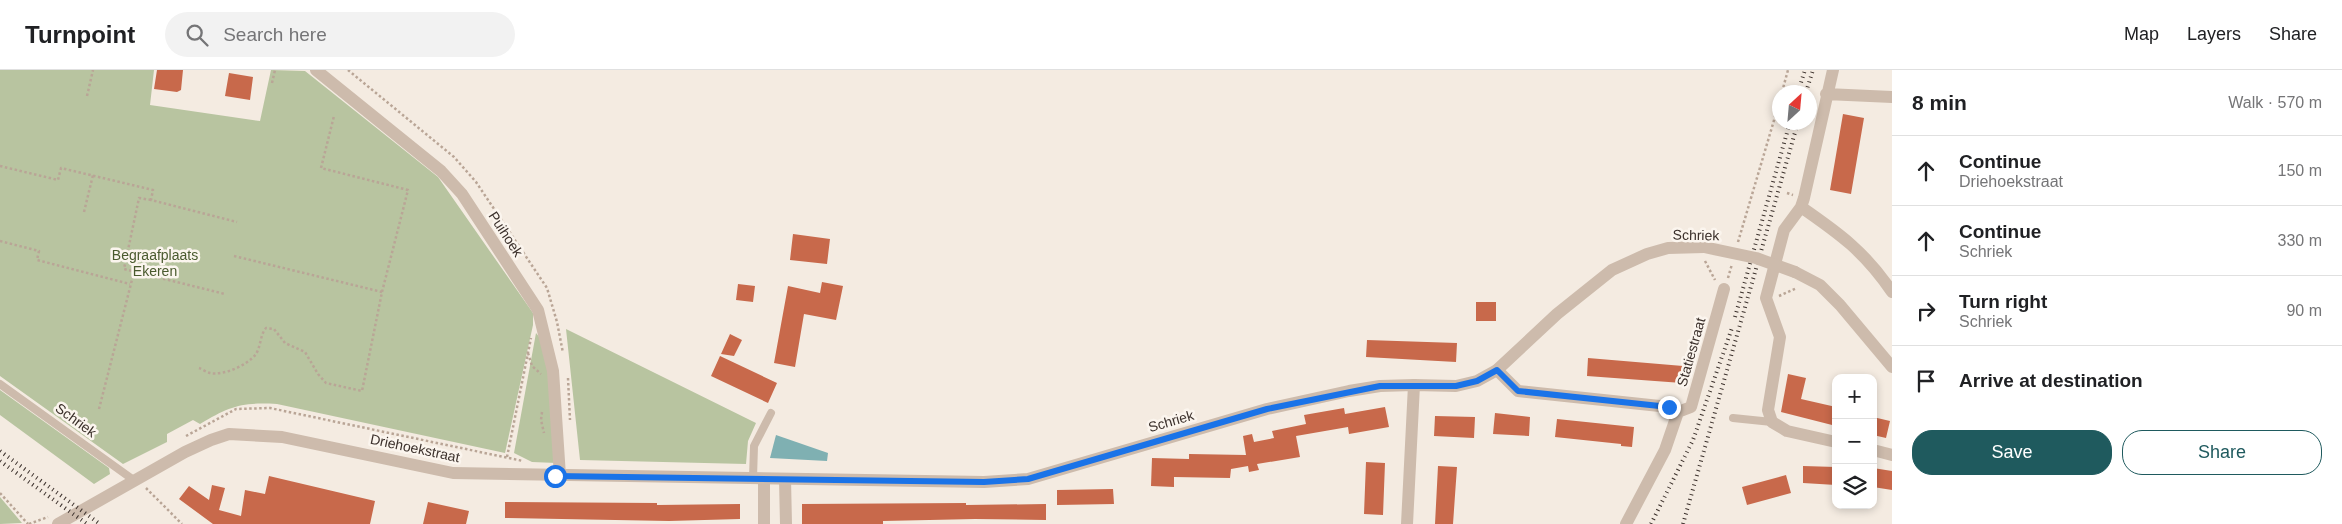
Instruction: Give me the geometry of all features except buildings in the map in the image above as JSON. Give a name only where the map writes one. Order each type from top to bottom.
[{"type":"street","name":"Puihoek","points":[[316,70],[441,171],[462,194],[538,310],[553,370],[560,476]]},
{"type":"street","points":[[1832,441],[1787,430],[1770,416],[1780,337],[1766,298],[1784,230],[1801,207],[1833,70]]},
{"type":"street","points":[[1826,94],[1892,97]]},
{"type":"street","points":[[1801,207],[1842,235],[1874,266],[1892,292]]},
{"type":"street","name":"Schriek","points":[[850,479],[984,482],[1028,479],[1267,409],[1380,386],[1456,386],[1477,381],[1497,370],[1556,314],[1612,270],[1647,254],[1668,248],[1704,247],[1756,258],[1795,272],[1820,284],[1892,367]]},
{"type":"street","name":"Statiestraat","points":[[1626,524],[1664,450],[1678,412],[1691,407],[1721,288]]},
{"type":"street","points":[[1497,370],[1518,391],[1669,407],[1678,412]]},
{"type":"street","points":[[1407,524],[1414,385]]},
{"type":"street","name":"Driehoekstraat","points":[[58,524],[211,440],[229,434],[282,437],[453,473],[850,479]]},
{"type":"street","points":[[1877,451],[1892,455]]},
{"type":"street","points":[[758,479],[764,524]]},
{"type":"street","points":[[785,479],[786,524]]},
{"type":"lane","name":"Schriek","points":[[0,384],[135,481]]},
{"type":"lane","points":[[758,479],[754,446],[771,413]]},
{"type":"lane","points":[[1733,418],[1770,416]]},
{"type":"path","points":[[87,96],[93,70]]},
{"type":"path","points":[[272,83],[275,70]]},
{"type":"path","points":[[1784,85],[1788,70]]},
{"type":"path","points":[[199,368],[210,373],[231,370],[244,363],[254,356],[263,332],[266,328],[270,328],[285,343],[305,352],[318,374],[326,383],[362,391],[382,292],[408,190],[321,168],[334,116]]},
{"type":"path","points":[[1736,251],[1772,127]]},
{"type":"path","points":[[0,166],[58,180],[61,168],[93,175],[153,190],[151,200]]},
{"type":"path","points":[[84,212],[93,175]]},
{"type":"path","points":[[1787,193],[1792,195]]},
{"type":"path","points":[[225,294],[124,269],[139,198],[237,222]]},
{"type":"path","points":[[0,241],[39,251],[37,260],[130,284]]},
{"type":"path","points":[[234,256],[382,292]]},
{"type":"path","points":[[1721,288],[1733,260]]},
{"type":"path","points":[[1705,262],[1721,288]]},
{"type":"path","points":[[99,409],[134,272]]},
{"type":"path","points":[[1774,299],[1799,286]]},
{"type":"path","points":[[507,457],[532,333]]},
{"type":"path","points":[[135,481],[148,489],[182,524]]},
{"type":"path","points":[[0,492],[28,524]]},
{"type":"green space","name":"Begraafplaats Ekeren","points":[[0,70],[154,70],[150,105],[260,121],[271,70],[305,71],[438,177],[533,313],[533,325],[505,453],[277,404],[254,404],[236,406],[200,424],[193,420],[167,434],[167,442],[123,464],[0,376]]},
{"type":"green space","points":[[566,329],[756,423],[748,441],[746,464],[580,460]]},
{"type":"green space","points":[[536,333],[545,344],[557,463],[532,462],[514,453]]},
{"type":"green space","points":[[0,390],[109,468],[110,474],[94,484],[0,415]]},
{"type":"green space","points":[[0,497],[22,523],[0,524]]},
{"type":"water","points":[[776,435],[828,453],[827,461],[770,458]]},
{"type":"railway","points":[[1800,85],[1805,70]]},
{"type":"railway","points":[[1808,85],[1813,70]]},
{"type":"railway","points":[[1735,317],[1788,130]]},
{"type":"railway","points":[[1683,524],[1796,130]]},
{"type":"railway","points":[[1651,524],[1693,440],[1732,328]]},
{"type":"railway","points":[[0,451],[100,524]]},
{"type":"railway","points":[[0,461],[87,524]]},
{"type":"route","points":[[555,476],[984,482],[1028,479],[1267,409],[1380,386],[1456,386],[1477,381],[1497,370],[1518,391],[1669,407]]}]
